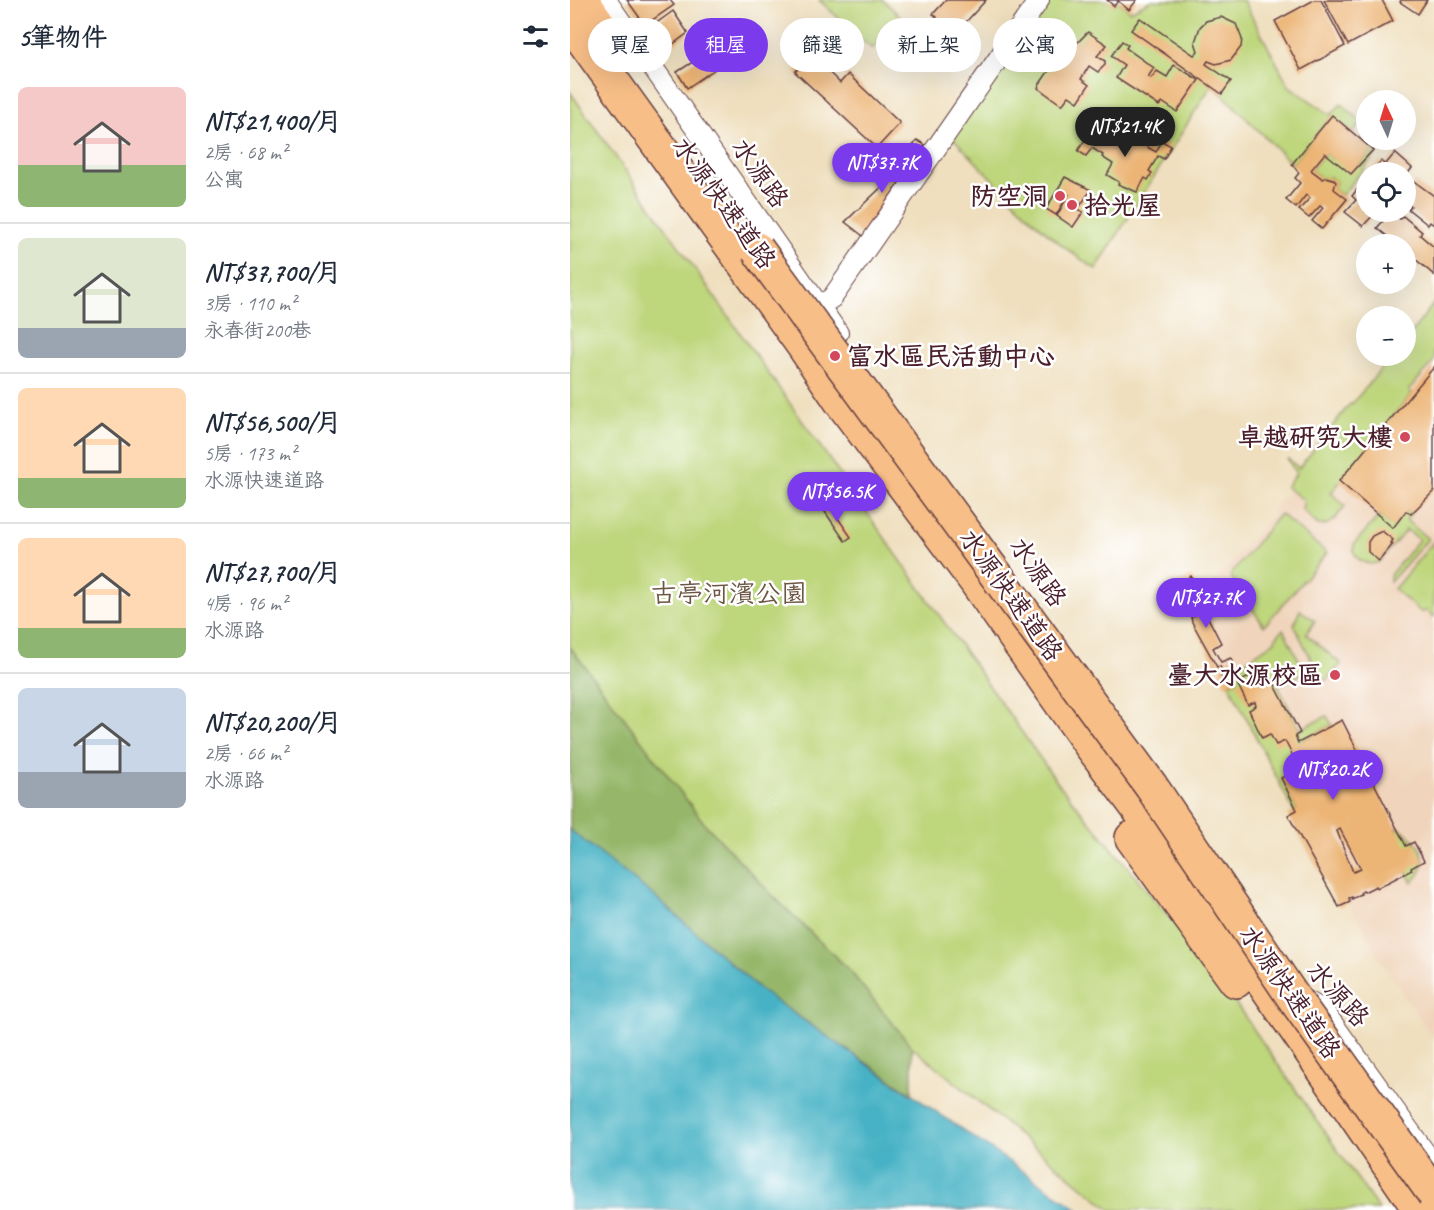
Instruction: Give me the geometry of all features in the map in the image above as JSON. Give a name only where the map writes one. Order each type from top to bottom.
[{"type":"highway","name":"水源快速道路","points":[[582,0],[694,163],[1151,786],[1293,997],[1434,1194]]},
{"type":"highway","name":"水源快速道路","points":[[570,22],[842,403],[974,579],[1089,743],[1208,902],[1420,1210]]},
{"type":"highway","points":[[842,403],[880,480],[1097,789],[1245,994],[1395,1210]]},
{"type":"street","name":"水源路","points":[[606,0],[1300,997],[1323,1010],[1434,1165]]},
{"type":"street","points":[[819,306],[832,298],[1039,0]]},
{"type":"street","points":[[1300,997],[1309,1019],[1312,1042],[1417,1192],[1434,1199]]},
{"type":"shaded area","name":"臺大水源校區","points":[[1434,303],[1434,1040],[1377,955],[1348,903],[1350,901],[1332,866],[1327,868],[1229,684],[1238,680],[1233,670],[1233,661],[1231,658],[1221,662],[1213,648],[1221,643],[1196,594],[1208,588],[1273,514],[1271,512],[1289,490],[1286,487],[1296,474],[1287,458],[1299,468],[1384,366],[1416,366],[1416,327]]},
{"type":"green space","points":[[819,0],[883,0],[902,18],[876,18],[876,45],[872,49],[864,42],[864,18],[838,18]]},
{"type":"green space","points":[[1049,0],[1107,0],[1114,5],[1118,1],[1130,11],[1152,0],[1243,0],[1289,86],[1331,115],[1341,104],[1356,117],[1356,129],[1353,133],[1332,116],[1292,164],[1222,94],[1211,86],[1096,269],[1038,224],[952,137],[998,72],[1077,72],[1077,18],[1036,18]]},
{"type":"green space","name":"古亭河濱公園","points":[[570,92],[1057,782],[1209,965],[1379,1210],[1111,1210],[912,1047],[849,970],[773,896],[704,823],[570,647]]},
{"type":"green space","points":[[1373,150],[1379,150],[1369,162],[1362,162]]},
{"type":"green space","points":[[1325,153],[1331,158],[1356,165],[1356,178],[1342,195],[1334,189],[1336,182],[1330,177],[1323,179],[1311,170]]},
{"type":"green space","points":[[1434,303],[1434,361],[1409,390],[1412,393],[1331,493],[1345,506],[1331,523],[1318,525],[1302,509],[1304,500],[1286,487],[1296,474],[1287,458],[1299,468],[1384,366],[1416,366],[1416,327]]},
{"type":"green space","points":[[1406,511],[1411,514],[1406,520],[1428,539],[1390,582],[1390,575],[1418,541],[1418,538],[1406,530],[1379,562],[1374,563],[1357,558],[1354,544],[1379,516],[1393,527]]},
{"type":"green space","points":[[1280,514],[1327,553],[1264,626],[1230,575]]},
{"type":"green space","points":[[1434,541],[1434,617],[1425,610],[1422,613],[1394,589]]},
{"type":"green space","points":[[1300,610],[1315,621],[1306,634],[1341,664],[1325,681],[1320,677],[1294,625]]},
{"type":"green space","points":[[1283,629],[1305,672],[1278,686],[1300,729],[1327,716],[1332,725],[1289,748],[1299,768],[1281,778],[1297,810],[1294,812],[1229,684],[1238,680],[1233,670],[1275,641]]},
{"type":"green space","points":[[570,647],[704,823],[773,896],[849,970],[912,1047],[912,1094],[764,993],[653,895],[570,830]]},
{"type":"green space","points":[[1398,827],[1419,846],[1424,860],[1419,875],[1412,883],[1407,873]]},
{"type":"water","points":[[570,830],[653,895],[764,993],[1079,1210],[570,1210]]},
{"type":"building","points":[[627,0],[670,0],[674,5],[655,18],[640,18]]},
{"type":"building","points":[[946,0],[986,0],[970,18],[936,18],[933,14]]},
{"type":"building","points":[[1107,0],[1137,0],[1129,10],[1118,1],[1114,6]]},
{"type":"building","points":[[1314,0],[1321,0],[1345,46],[1301,70],[1275,21]]},
{"type":"building","points":[[1324,0],[1382,0],[1393,21],[1348,45]]},
{"type":"building","points":[[1401,0],[1427,0],[1418,14],[1400,2]]},
{"type":"building","points":[[673,11],[684,27],[684,36],[672,45],[672,18],[663,18]]},
{"type":"building","points":[[1221,17],[1236,24],[1242,39],[1241,47],[1231,60],[1216,64],[1208,61],[1206,64],[1231,81],[1222,94],[1131,30],[1140,18],[1194,55],[1198,51],[1195,42],[1200,27],[1206,21]]},
{"type":"building","points":[[1088,32],[1107,45],[1097,56],[1105,61],[1105,65],[1098,72],[1089,66],[1081,79],[1089,85],[1078,102],[1069,96],[1062,105],[1038,88],[1048,72],[1077,72],[1078,42]]},
{"type":"building","points":[[1122,41],[1128,45],[1126,48],[1154,68],[1148,77],[1151,78],[1157,71],[1167,77],[1174,65],[1199,80],[1177,112],[1162,102],[1159,106],[1116,78],[1124,65],[1111,56]]},
{"type":"building","points":[[684,68],[684,72],[711,72],[687,88],[677,72]]},
{"type":"building","points":[[795,72],[829,72],[840,83],[848,74],[900,123],[877,148]]},
{"type":"building","points":[[1332,115],[1356,135],[1356,150],[1373,150],[1362,162],[1356,162],[1356,169],[1351,174],[1325,153],[1311,170],[1323,179],[1326,177],[1333,179],[1336,182],[1334,189],[1347,199],[1322,229],[1312,221],[1323,208],[1320,206],[1309,218],[1299,210],[1310,198],[1306,195],[1296,208],[1286,200],[1300,183],[1295,178],[1299,173],[1292,164]]},
{"type":"building","points":[[1092,128],[1123,147],[1129,137],[1141,144],[1142,141],[1156,152],[1162,141],[1171,146],[1164,159],[1158,156],[1149,171],[1152,173],[1148,180],[1145,178],[1137,192],[1118,184],[1119,182],[1107,175],[1113,164],[1102,157],[1103,155],[1092,148],[1086,156],[1078,151]]},
{"type":"building","points":[[917,140],[925,145],[863,236],[845,222],[892,177]]},
{"type":"building","points":[[1395,153],[1405,162],[1388,162]]},
{"type":"building","points":[[1065,177],[1091,190],[1078,209],[1083,212],[1073,227],[1057,216],[1069,194],[1056,215],[1046,209]]},
{"type":"building","points":[[1416,183],[1434,196],[1434,225],[1430,222],[1428,225],[1416,215]]},
{"type":"building","points":[[1356,200],[1356,221],[1345,212]]},
{"type":"building","points":[[1382,222],[1410,222],[1422,232],[1420,235],[1434,247],[1434,275],[1416,260],[1416,234],[1384,234],[1377,228]]},
{"type":"building","name":"卓越研究大樓","points":[[1434,367],[1434,491],[1411,514],[1406,511],[1393,528],[1339,481]]},
{"type":"building","points":[[829,505],[851,537],[845,541],[823,509]]},
{"type":"building","points":[[1382,531],[1393,540],[1391,543],[1393,544],[1379,561],[1368,552],[1368,542],[1372,536]]},
{"type":"building","points":[[1191,576],[1200,591],[1196,594],[1221,643],[1213,648],[1221,662],[1231,658],[1233,661],[1233,670],[1238,680],[1225,685],[1220,666],[1217,667],[1192,622],[1191,617],[1194,616],[1177,584]]},
{"type":"building","points":[[1266,668],[1300,733],[1295,736],[1298,743],[1342,720],[1406,846],[1414,842],[1424,861],[1411,868],[1412,870],[1377,888],[1376,886],[1352,899],[1352,897],[1349,898],[1350,902],[1339,907],[1288,815],[1297,810],[1281,778],[1299,768],[1285,741],[1276,745],[1270,734],[1262,738],[1249,710],[1256,706],[1255,702],[1248,705],[1237,683]],"holes":[[[1340,829],[1361,869],[1353,872],[1337,831]]]},
{"type":"place","name":"防空洞","points":[[1060,196]]},
{"type":"place","name":"拾光屋","points":[[1072,205]]},
{"type":"place","name":"富水區民活動中心","points":[[835,356]]},
{"type":"place","name":"卓越研究大樓","points":[[1405,437]]},
{"type":"place","name":"臺大水源校區","points":[[1335,675]]}]
